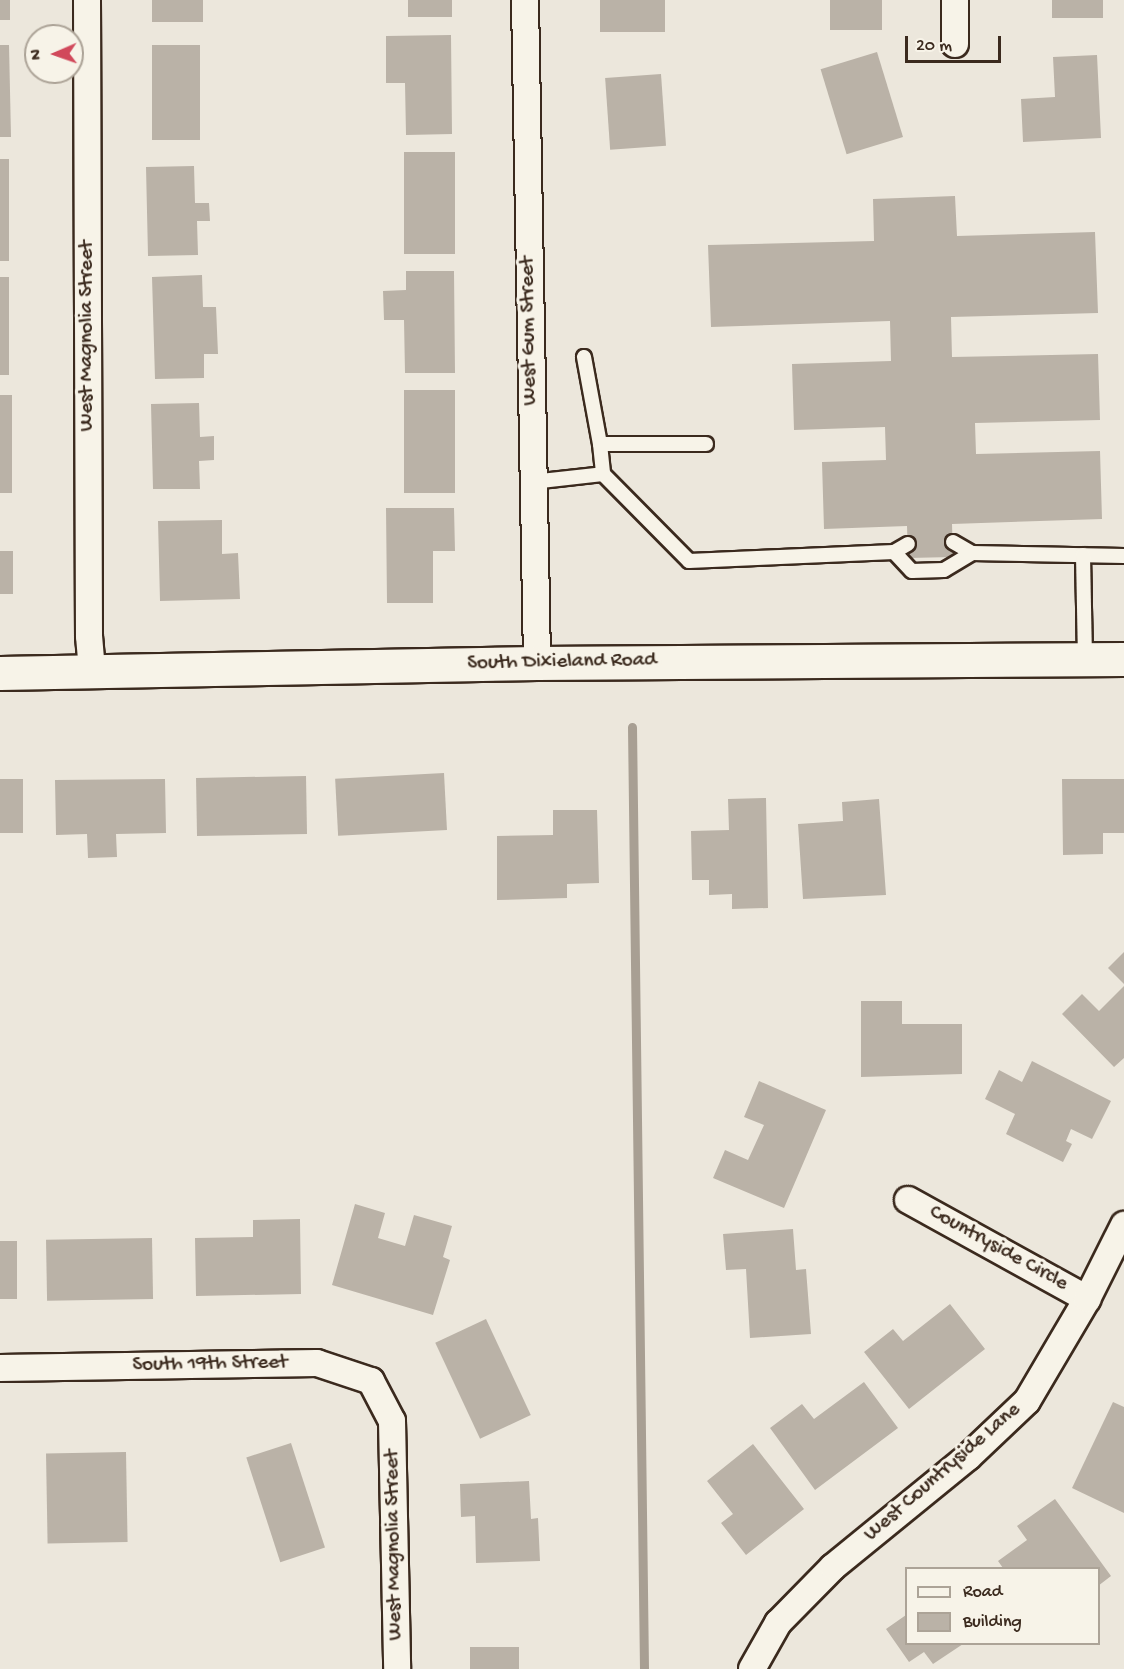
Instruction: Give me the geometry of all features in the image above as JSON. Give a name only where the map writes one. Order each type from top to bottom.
[{"type":"main road","name":"South Dixieland Road","points":[[0,673],[537,663],[1124,659]]},
{"type":"street","name":"West Magnolia Street","points":[[87,0],[89,624],[93,672]]},
{"type":"street","name":"West Gum Street","points":[[525,0],[537,663]]},
{"type":"street","points":[[955,0],[955,44]]},
{"type":"street","name":"Countryside Circle","points":[[908,1200],[1087,1299]]},
{"type":"street","name":"West Countryside Lane","points":[[752,1669],[778,1623],[833,1567],[968,1457],[1027,1401],[1087,1299],[1124,1225]]},
{"type":"street","name":"South 19th Street","points":[[0,1368],[317,1363],[371,1381],[392,1421]]},
{"type":"street","name":"West Magnolia Street","points":[[392,1421],[397,1669]]},
{"type":"lane","points":[[585,357],[603,474],[689,561],[894,552],[908,544]]},
{"type":"lane","points":[[600,444],[706,444]]},
{"type":"lane","points":[[532,482],[603,474]]},
{"type":"lane","points":[[953,542],[972,553],[1124,556]]},
{"type":"lane","points":[[894,552],[912,571],[944,570],[972,553]]},
{"type":"lane","points":[[1083,555],[1085,660]]},
{"type":"building","points":[[0,0],[10,0],[10,20],[0,20]]},
{"type":"building","points":[[152,0],[203,0],[203,22],[152,22]]},
{"type":"building","points":[[408,0],[452,0],[452,17],[408,17]]},
{"type":"building","points":[[600,0],[665,0],[665,32],[600,32]]},
{"type":"building","points":[[830,0],[882,0],[882,30],[830,30]]},
{"type":"building","points":[[1052,0],[1103,0],[1103,18],[1052,18]]},
{"type":"building","points":[[451,35],[452,134],[406,135],[405,83],[386,83],[386,36]]},
{"type":"building","points":[[0,45],[9,45],[11,137],[0,137]]},
{"type":"building","points":[[152,45],[200,45],[200,140],[152,140]]},
{"type":"building","points":[[877,52],[903,137],[847,154],[821,69]]},
{"type":"building","points":[[1097,55],[1101,138],[1023,142],[1021,99],[1055,97],[1053,57]]},
{"type":"building","points":[[661,74],[666,146],[610,150],[605,78]]},
{"type":"building","points":[[404,152],[455,152],[455,254],[404,254]]},
{"type":"building","points":[[0,159],[9,159],[9,261],[0,261]]},
{"type":"building","points":[[194,166],[195,203],[209,203],[210,221],[197,221],[198,255],[148,256],[146,167]]},
{"type":"building","points":[[955,196],[957,236],[1095,232],[1098,313],[951,317],[952,357],[1098,354],[1100,420],[975,423],[976,454],[1100,451],[1102,519],[952,524],[953,557],[908,558],[907,526],[824,529],[822,462],[886,460],[885,427],[794,430],[792,364],[891,361],[890,321],[711,327],[708,245],[874,241],[873,199]]},
{"type":"building","points":[[406,271],[454,271],[455,373],[405,373],[404,320],[384,320],[383,291],[406,290]]},
{"type":"building","points":[[202,275],[203,307],[216,307],[218,354],[204,354],[204,378],[155,379],[152,277]]},
{"type":"building","points":[[0,277],[9,277],[9,375],[0,375]]},
{"type":"building","points":[[404,390],[455,390],[455,493],[404,493]]},
{"type":"building","points":[[0,395],[12,395],[12,493],[0,493]]},
{"type":"building","points":[[199,403],[200,437],[214,436],[214,460],[199,461],[200,489],[153,489],[151,404]]},
{"type":"building","points":[[386,508],[454,508],[455,551],[433,551],[433,603],[387,603]]},
{"type":"building","points":[[222,520],[222,554],[238,553],[240,599],[160,601],[158,521]]},
{"type":"building","points":[[0,551],[13,551],[13,594],[0,594]]},
{"type":"building","points":[[444,773],[447,830],[338,836],[335,779]]},
{"type":"building","points":[[306,776],[307,834],[197,836],[196,778]]},
{"type":"building","points":[[0,779],[23,779],[23,833],[0,833]]},
{"type":"building","points":[[165,779],[166,833],[116,834],[117,857],[88,858],[87,834],[56,835],[55,780]]},
{"type":"building","points":[[1062,779],[1124,779],[1124,833],[1103,833],[1103,854],[1063,855]]},
{"type":"building","points":[[766,798],[768,908],[732,909],[732,894],[709,895],[709,880],[692,880],[691,831],[729,830],[728,799]]},
{"type":"building","points":[[879,799],[886,895],[803,899],[798,824],[843,821],[842,802]]},
{"type":"building","points":[[553,810],[597,810],[599,883],[567,884],[567,898],[497,900],[497,836],[553,835]]},
{"type":"building","points":[[1124,952],[1124,984],[1108,968]]},
{"type":"building","points":[[1124,986],[1124,1058],[1114,1067],[1062,1014],[1082,994],[1099,1011]]},
{"type":"building","points":[[861,1001],[902,1001],[902,1024],[962,1024],[962,1074],[861,1077]]},
{"type":"building","points":[[1032,1061],[1111,1101],[1092,1139],[1071,1129],[1066,1141],[1072,1144],[1063,1162],[1006,1134],[1015,1114],[985,1099],[999,1070],[1022,1082]]},
{"type":"building","points":[[759,1081],[826,1110],[784,1208],[713,1178],[725,1150],[748,1160],[764,1125],[744,1117]]},
{"type":"building","points":[[355,1204],[385,1213],[378,1238],[405,1246],[414,1215],[452,1226],[443,1257],[450,1260],[433,1315],[332,1285]]},
{"type":"building","points":[[300,1219],[301,1294],[196,1296],[195,1238],[253,1237],[253,1220]]},
{"type":"building","points":[[793,1229],[796,1270],[806,1269],[811,1334],[750,1338],[746,1269],[726,1270],[723,1234]]},
{"type":"building","points":[[152,1238],[153,1299],[47,1301],[46,1240]]},
{"type":"building","points":[[0,1241],[17,1241],[17,1299],[0,1299]]},
{"type":"building","points":[[950,1304],[985,1349],[909,1409],[864,1352],[893,1329],[903,1341]]},
{"type":"building","points":[[486,1319],[531,1415],[480,1439],[435,1343]]},
{"type":"building","points":[[864,1382],[898,1428],[815,1490],[770,1428],[802,1404],[814,1419]]},
{"type":"building","points":[[1113,1402],[1124,1407],[1124,1513],[1072,1488]]},
{"type":"building","points":[[291,1443],[325,1548],[280,1562],[246,1458]]},
{"type":"building","points":[[753,1444],[804,1509],[746,1555],[721,1523],[733,1514],[707,1481]]},
{"type":"building","points":[[126,1452],[128,1542],[48,1543],[46,1453]]},
{"type":"building","points":[[529,1481],[531,1519],[538,1518],[540,1561],[476,1563],[475,1516],[461,1517],[460,1484]]},
{"type":"building","points":[[1055,1499],[1111,1576],[1100,1584],[1100,1567],[1002,1567],[998,1561],[1027,1540],[1017,1526]]},
{"type":"building","points":[[905,1616],[905,1645],[962,1645],[933,1664],[924,1652],[909,1662],[886,1629]]},
{"type":"building","points":[[470,1647],[519,1647],[519,1669],[470,1669]]},
{"type":"waterway","points":[[632,727],[644,1669]]}]
